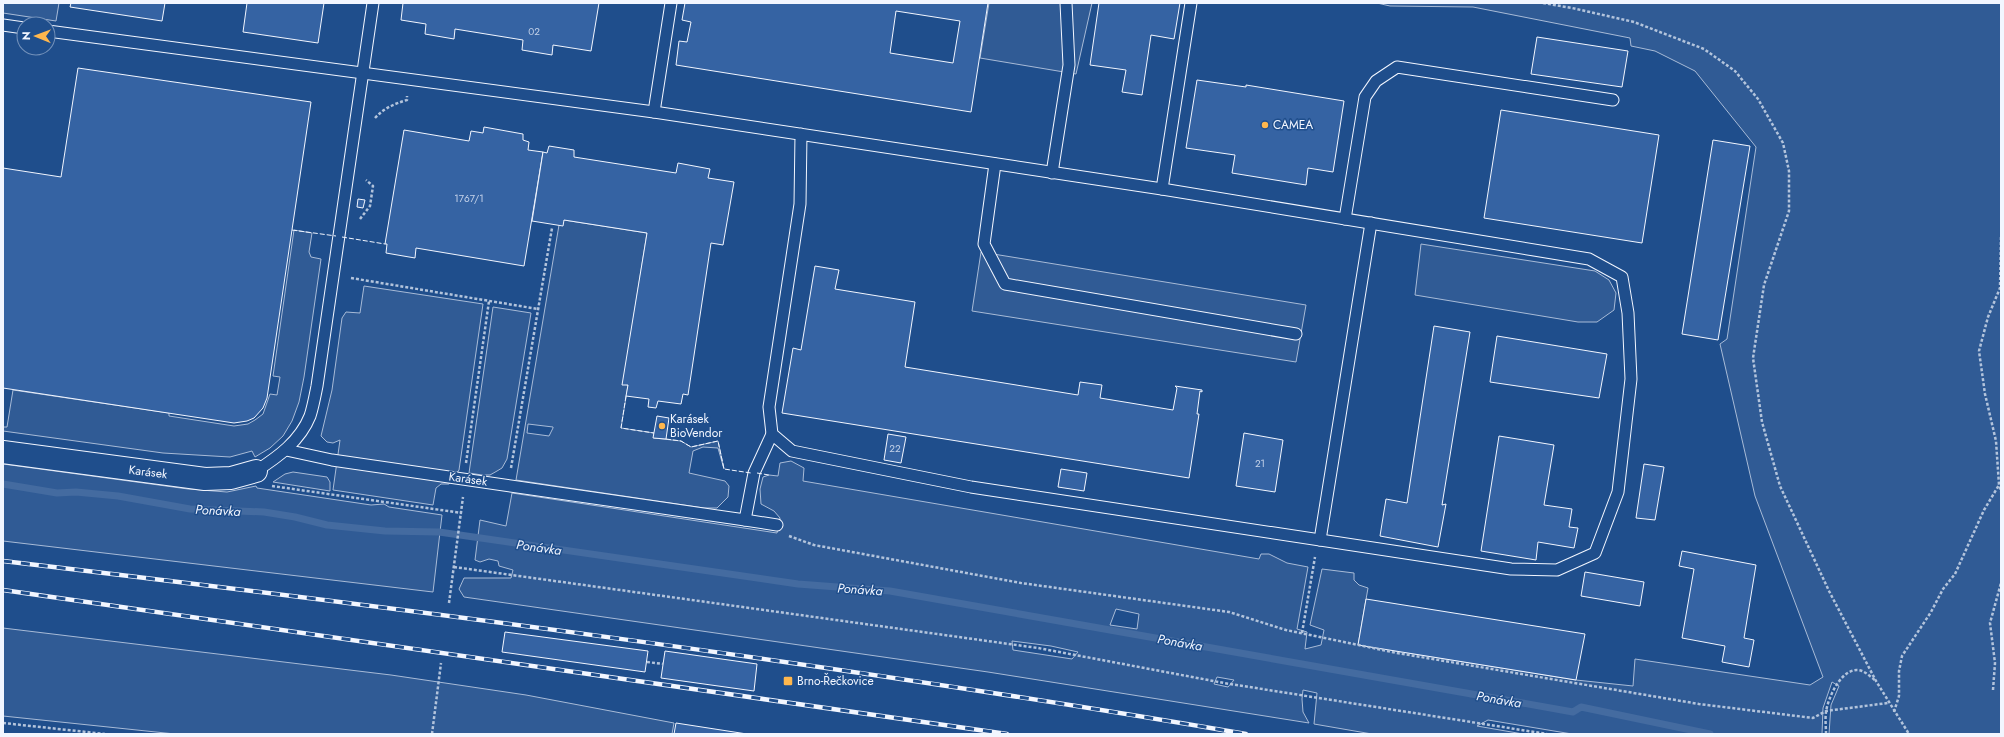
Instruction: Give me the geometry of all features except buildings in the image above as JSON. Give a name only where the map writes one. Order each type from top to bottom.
[{"type":"street","name":"Karásek","points":[[3,452],[205,479],[231,478],[256,471]]},
{"type":"lane","name":"Karásek","points":[[256,471],[286,450],[300,434],[310,416],[312,409],[317,386],[373,3]]},
{"type":"lane","points":[[654,112],[671,3]]},
{"type":"lane","points":[[1052,172],[1069,65],[1066,3]]},
{"type":"lane","points":[[1162,189],[1191,3]]},
{"type":"lane","points":[[3,25],[16,27]]},
{"type":"lane","points":[[56,33],[363,75],[410,79],[654,112],[1162,189],[1589,259],[1622,277],[1628,314],[1631,379],[1618,492],[1595,553],[1557,570],[1511,569],[971,487],[792,452],[772,434]]},
{"type":"lane","points":[[1345,219],[1365,97],[1376,81],[1398,67],[1613,100]]},
{"type":"lane","points":[[745,520],[754,473],[772,434],[769,407],[800,204],[801,134]]},
{"type":"lane","points":[[995,164],[984,244],[1005,284],[1296,334]]},
{"type":"lane","points":[[1320,540],[1370,223]]},
{"type":"lane","name":"Karásek","points":[[286,450],[332,460],[777,525]]},
{"type":"path","points":[[1543,3],[1634,22],[1704,49],[1736,71],[1758,100],[1783,143],[1789,171],[1789,211],[1764,285],[1753,358],[1762,422],[1780,486],[1829,591],[1888,703],[1909,734]]},
{"type":"path","points":[[373,121],[382,111],[392,105],[406,100],[410,79]]},
{"type":"path","points":[[358,222],[370,206],[373,186],[363,178]]},
{"type":"path","points":[[508,485],[552,228]]},
{"type":"path","points":[[2001,237],[2000,288],[1988,317],[1979,351],[1985,394],[1996,441],[1999,485],[2001,492]]},
{"type":"path","points":[[349,278],[538,309]]},
{"type":"path","points":[[449,603],[462,513],[463,478],[489,301]]},
{"type":"path","points":[[256,471],[261,485],[462,513]]},
{"type":"path","points":[[1894,713],[1899,696],[1899,671],[1902,656],[1931,612],[1943,589],[1954,574],[1984,510],[1999,485]]},
{"type":"path","points":[[777,525],[792,538],[814,545],[1021,583],[1229,612],[1271,627],[1396,653],[1699,704],[1813,718],[1826,711],[1888,703]]},
{"type":"path","points":[[454,568],[1038,648],[1224,683],[1547,734]]},
{"type":"path","points":[[1302,633],[1313,568]]},
{"type":"path","points":[[1993,690],[1995,663],[1990,623],[2001,583]]},
{"type":"path","points":[[647,662],[663,664]]},
{"type":"path","points":[[432,734],[441,664]]},
{"type":"path","points":[[1826,734],[1826,711],[1834,689],[1842,677],[1853,671],[1862,671],[1876,681]]},
{"type":"path","points":[[3,723],[105,734]]},
{"type":"shaded area","points":[[3,3],[59,3],[56,21],[56,16],[23,16],[3,13]]},
{"type":"shaded area","points":[[989,3],[1092,3],[1076,74],[980,58]]},
{"type":"shaded area","points":[[1377,3],[2001,3],[2001,734],[1829,734],[1831,705],[1839,686],[1832,682],[1823,708],[1822,734],[1572,734],[1488,720],[1477,726],[1523,734],[1372,734],[1314,724],[1317,693],[1303,690],[1303,712],[1309,723],[988,672],[464,597],[459,589],[464,578],[511,578],[513,570],[499,566],[498,561],[489,559],[480,562],[475,560],[480,520],[506,526],[512,493],[777,533],[780,518],[774,511],[761,504],[760,489],[763,477],[769,475],[778,476],[780,463],[791,461],[804,468],[803,481],[1259,559],[1261,554],[1269,554],[1287,563],[1308,567],[1297,629],[1307,632],[1305,649],[1321,645],[1324,630],[1310,625],[1322,569],[1354,573],[1354,580],[1359,585],[1368,588],[1358,645],[1576,680],[1633,686],[1635,659],[1810,685],[1823,677],[1755,496],[1720,344],[1727,339],[1756,147],[1695,71],[1655,51],[1631,46],[1630,38],[1473,7],[1390,6]],"holes":[[[1116,609],[1139,614],[1137,629],[1110,625]],[[1012,641],[1051,646],[1078,652],[1072,659],[1013,650]],[[1217,677],[1234,680],[1228,687],[1214,684]]]},
{"type":"shaded area","points":[[564,220],[647,233],[623,384],[628,385],[621,428],[654,433],[654,438],[681,441],[691,447],[718,441],[724,469],[718,448],[703,447],[693,451],[689,473],[725,481],[729,486],[728,497],[717,508],[704,508],[516,480],[559,225]],"holes":[[[528,424],[553,427],[549,436],[527,433]]]},
{"type":"shaded area","points":[[294,230],[312,233],[309,252],[311,257],[321,259],[299,402],[292,421],[283,436],[270,448],[255,457],[252,451],[230,457],[163,453],[3,431],[3,427],[7,427],[13,390],[169,413],[169,416],[234,426],[248,424],[255,420],[263,414],[270,394],[277,395],[280,377],[273,376]]},
{"type":"shaded area","points":[[1421,244],[1595,271],[1609,280],[1616,293],[1614,310],[1597,322],[1578,322],[1415,295]]},
{"type":"shaded area","points":[[981,252],[1306,305],[1296,362],[972,311]]},
{"type":"shaded area","points":[[364,286],[483,304],[459,470],[449,484],[441,484],[436,488],[433,505],[333,490],[340,440],[333,443],[327,442],[321,436],[332,390],[342,318],[346,312],[360,313]]},
{"type":"shaded area","points":[[493,307],[531,313],[507,459],[502,468],[490,475],[482,475],[469,473]]},
{"type":"shaded area","points":[[3,464],[188,489],[227,492],[256,486],[257,488],[371,505],[384,504],[389,507],[442,515],[433,592],[3,541]]},
{"type":"shaded area","points":[[293,472],[327,477],[330,482],[330,491],[273,482],[285,474]]},
{"type":"shaded area","points":[[3,628],[391,675],[526,695],[674,723],[672,734],[175,734],[3,716]]},
{"type":"waterway","name":"Ponávka","points":[[3,484],[57,493],[76,492],[118,496],[190,509],[264,512],[295,517],[327,525],[385,531],[439,532],[798,584],[890,591],[1573,712],[1581,707],[1710,734]]},
{"type":"railway","points":[[3,561],[315,599],[781,661],[1091,708],[1246,734]]},
{"type":"railway","points":[[3,590],[1007,734]]},
{"type":"fence","points":[[292,230],[336,236]]},
{"type":"fence","points":[[342,237],[385,244]]},
{"type":"fence","points":[[626,396],[621,428],[654,433]]},
{"type":"fence","points":[[666,439],[681,441],[691,447],[718,441],[724,469],[751,473]]},
{"type":"fence","points":[[757,473],[769,475]]},
{"type":"place","name":"CAMEA","points":[[1265,125]]},
{"type":"place","name":"Karásek BioVendor","points":[[662,426]]},
{"type":"place","name":"Brno-Řečkovice","points":[[788,681]]}]
